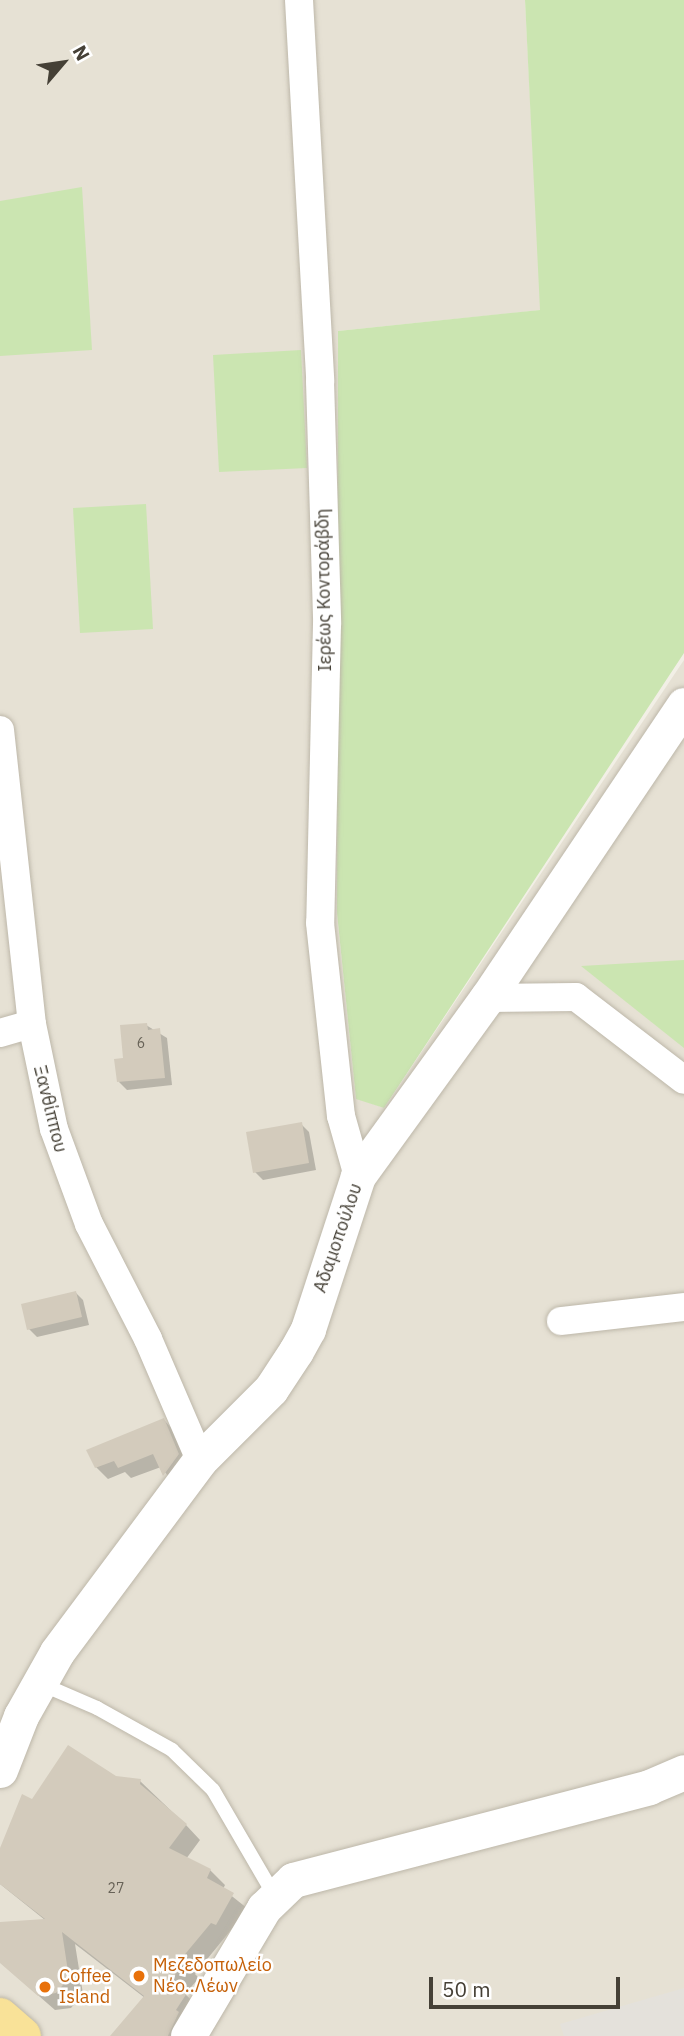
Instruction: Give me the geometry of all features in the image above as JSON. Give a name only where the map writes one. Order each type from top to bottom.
[{"type":"main road","points":[[0,2017],[22,2036]]},
{"type":"street","name":"Ιερέως Κοντοράβδη","points":[[299,0],[318,353],[327,624],[320,923],[341,1116],[358,1176]]},
{"type":"street","name":"Αδαμοπούλου","points":[[0,1770],[38,1683],[200,1460],[271,1389],[296,1351],[308,1329],[358,1176],[487,998],[684,705]]},
{"type":"street","name":"Ξανθίππου","points":[[0,730],[6,854],[32,1024],[48,1107],[64,1163],[200,1460]]},
{"type":"street","points":[[487,998],[576,997],[684,1080]]},
{"type":"street","points":[[0,1033],[32,1024]]},
{"type":"street","points":[[561,1321],[684,1307]]},
{"type":"street","points":[[188,2036],[274,1895],[306,1874],[649,1787],[684,1772]]},
{"type":"lane","points":[[38,1683],[97,1708],[172,1750],[213,1790],[274,1895]]},
{"type":"shaded area","points":[[0,0],[525,0],[541,310],[338,331],[337,913],[356,1098],[384,1108],[684,660],[684,2036],[0,2036]]},
{"type":"shaded area","points":[[684,1988],[684,2036],[564,2036],[560,2024]]},
{"type":"green space","points":[[525,0],[684,0],[684,653],[384,1108],[356,1099],[337,913],[338,331],[540,310]]},
{"type":"green space","points":[[82,187],[92,350],[0,356],[0,201]]},
{"type":"green space","points":[[301,350],[307,468],[219,472],[213,355]]},
{"type":"green space","points":[[146,504],[153,629],[80,633],[73,508]]},
{"type":"green space","points":[[684,960],[684,1048],[581,966]]},
{"type":"building","points":[[147,1023],[148,1030],[160,1028],[165,1078],[117,1082],[114,1059],[123,1058],[120,1025]]},
{"type":"building","points":[[302,1122],[309,1163],[253,1173],[246,1132]]},
{"type":"building","points":[[76,1291],[82,1317],[27,1330],[21,1304]]},
{"type":"building","points":[[164,1418],[179,1454],[163,1476],[153,1454],[118,1468],[114,1461],[95,1468],[86,1450]]},
{"type":"building","points":[[68,1745],[116,1776],[141,1779],[140,1784],[187,1824],[169,1848],[211,1869],[207,1878],[234,1893],[216,1925],[211,1923],[181,1959],[185,1962],[171,1980],[187,1993],[176,2010],[179,2012],[168,2036],[110,2036],[144,1996],[62,1932],[69,1978],[56,1993],[38,1996],[0,1963],[0,1922],[45,1919],[0,1884],[0,1848],[22,1794],[32,1799]]},
{"type":"place","name":"Μεζεδοπωλείο Νέο..Λέων","points":[[139,1976]]},
{"type":"place","name":"Coffee Island","points":[[45,1987]]}]
